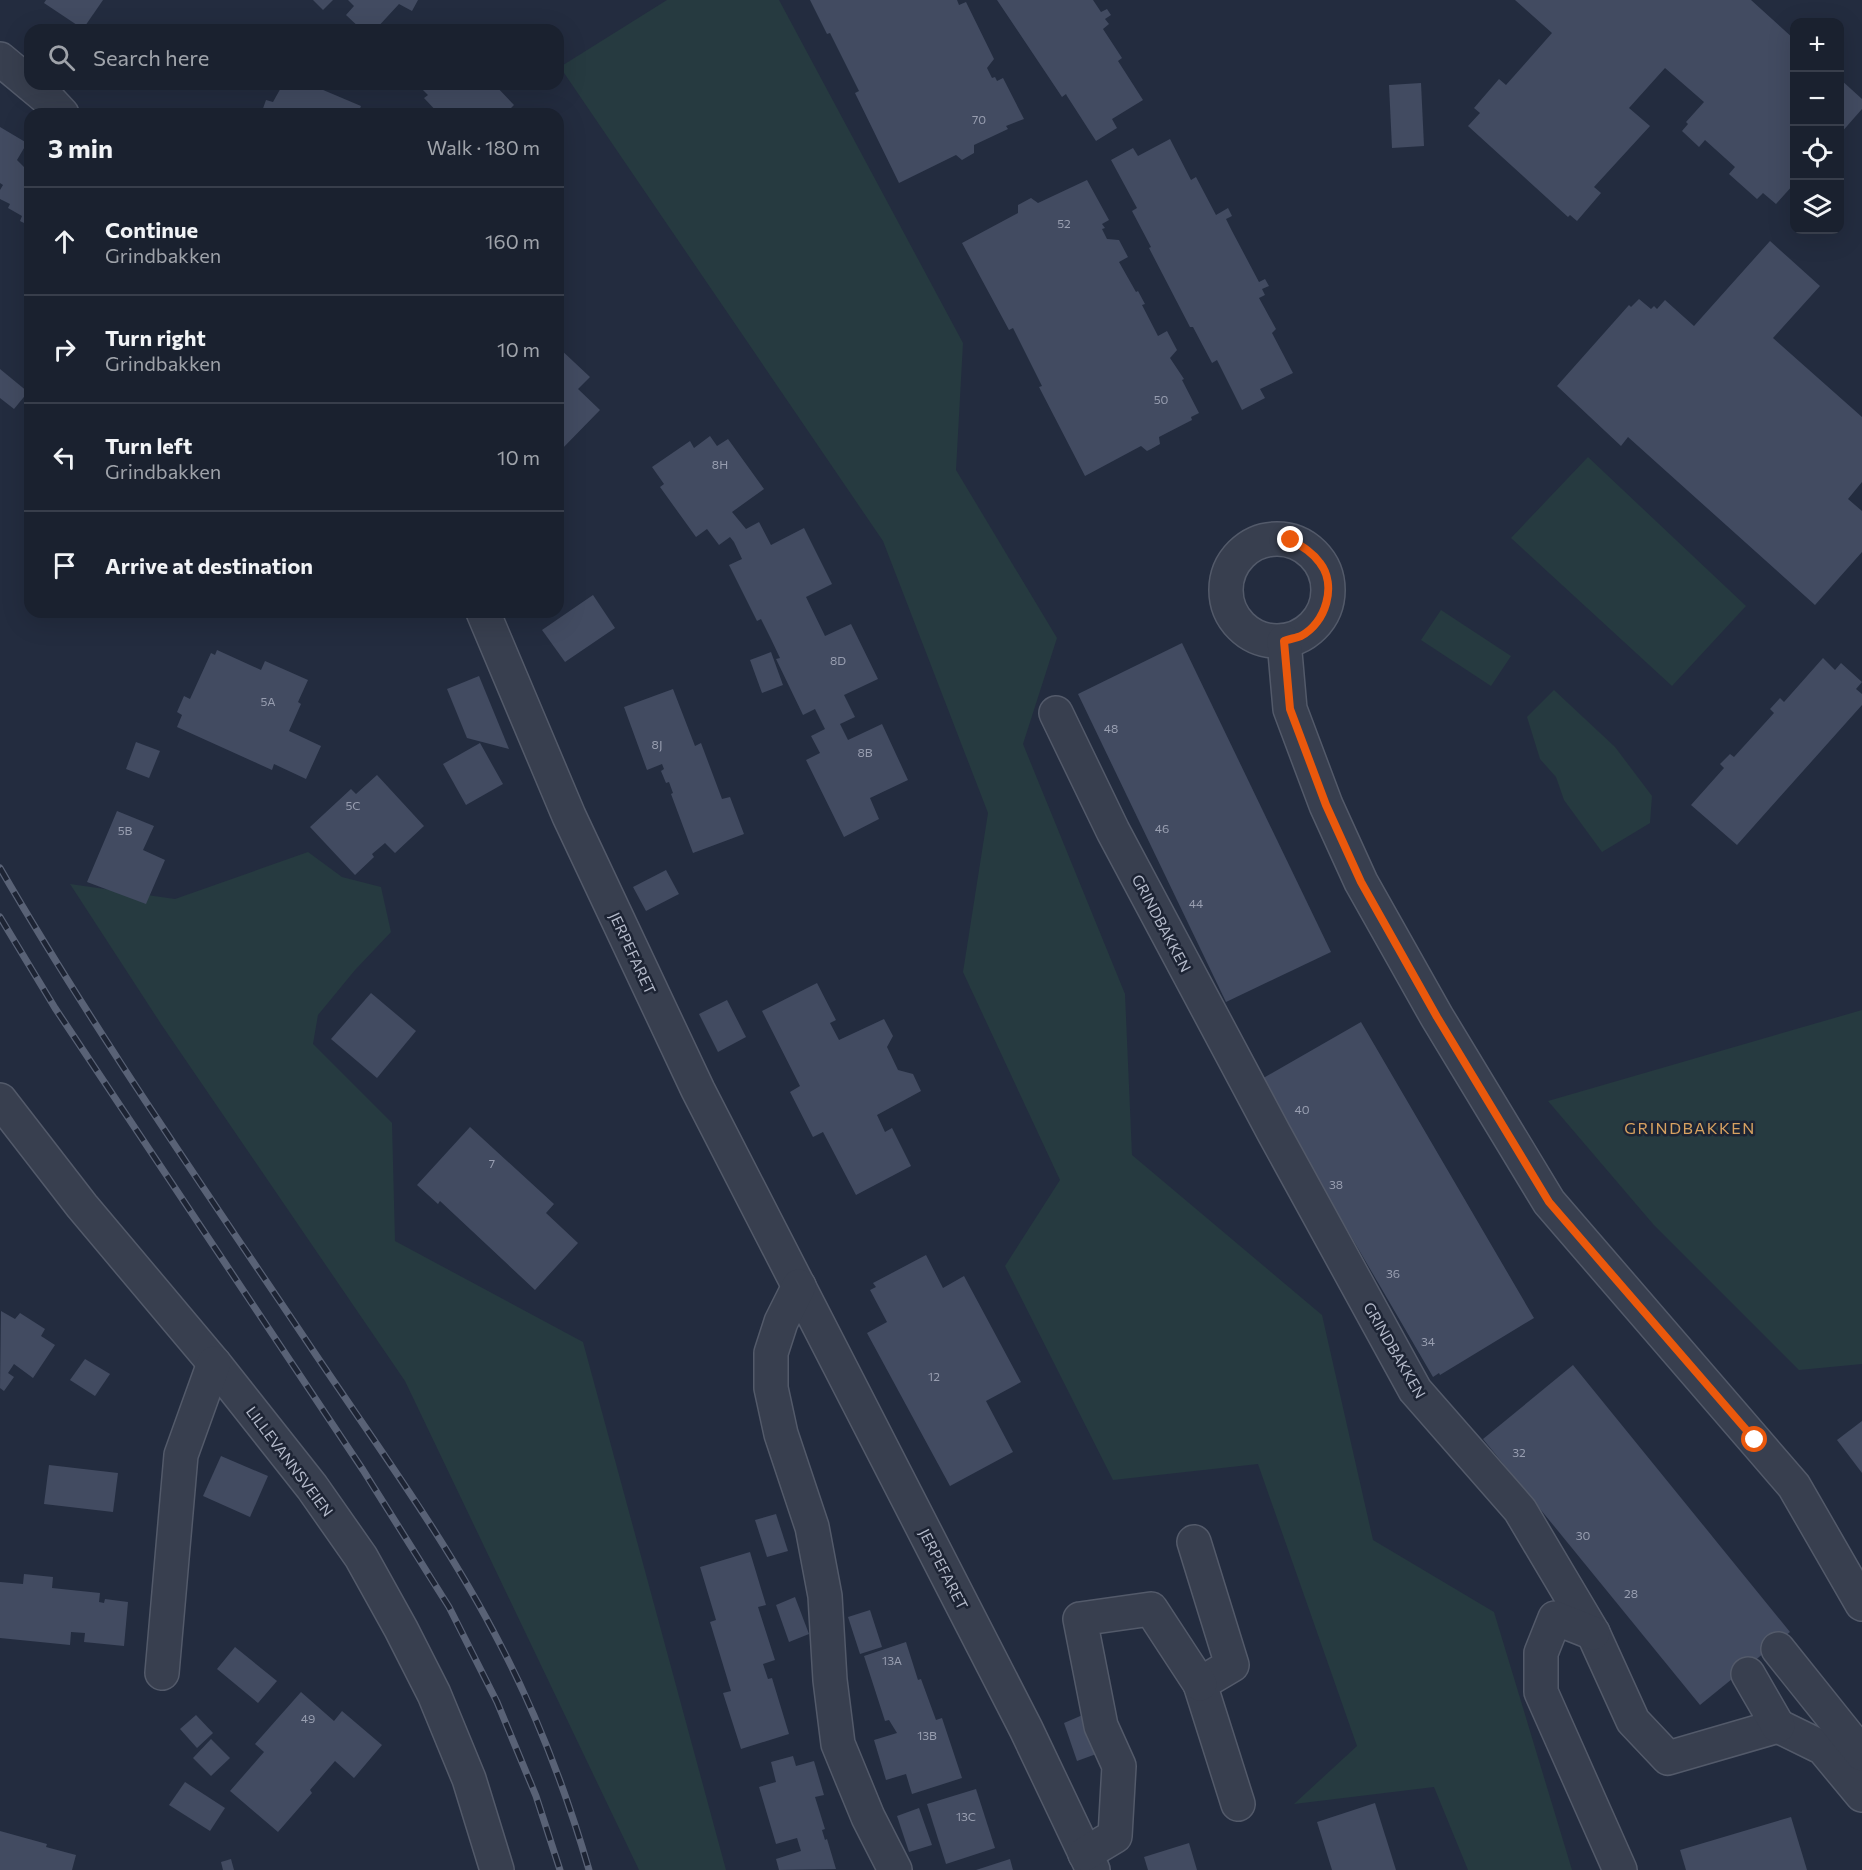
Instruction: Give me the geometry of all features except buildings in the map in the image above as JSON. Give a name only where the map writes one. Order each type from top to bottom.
[{"type":"street","points":[[0,59],[24,79]]},
{"type":"street","points":[[37,90],[56,108]]},
{"type":"street","name":"JERPEFARET","points":[[486,618],[569,816],[698,1090],[1021,1719],[1089,1862],[1115,1836],[1119,1766],[1101,1726],[1080,1619],[1151,1610],[1200,1684],[1238,1804]]},
{"type":"street","points":[[1284,641],[1290,709],[1326,805],[1361,882],[1442,1027],[1549,1202],[1794,1486],[1862,1604]]},
{"type":"street","name":"GRINDBAKKEN","points":[[1056,713],[1113,831],[1280,1144],[1415,1389],[1520,1510],[1593,1633],[1633,1721],[1668,1758],[1778,1726]]},
{"type":"street","name":"LILLEVANNSVEIEN","points":[[0,1100],[82,1206],[214,1363],[318,1496],[361,1557],[434,1694],[469,1779],[498,1870]]},
{"type":"street","points":[[799,1286],[781,1322],[771,1353],[771,1388],[781,1434],[812,1527],[825,1596],[830,1680],[838,1744],[868,1817],[895,1870]]},
{"type":"street","points":[[162,1673],[181,1455],[214,1363]]},
{"type":"street","points":[[1194,1542],[1232,1665],[1200,1684]]},
{"type":"street","points":[[1593,1633],[1555,1618],[1541,1653],[1541,1692],[1620,1870]]},
{"type":"street","points":[[1778,1649],[1862,1754]]},
{"type":"street","points":[[1748,1674],[1778,1726],[1823,1748],[1862,1795]]},
{"type":"shaded area","points":[[667,0],[779,0],[963,343],[956,470],[1057,638],[1023,744],[1125,994],[1132,1155],[1322,1315],[1373,1540],[1494,1612],[1572,1870],[1468,1870],[1434,1787],[1294,1804],[1357,1746],[1258,1464],[1113,1480],[1005,1266],[1060,1180],[963,972],[988,813],[883,541],[564,73],[564,64]]},
{"type":"shaded area","points":[[1588,457],[1746,606],[1672,686],[1511,538]]},
{"type":"shaded area","points":[[1441,610],[1511,656],[1491,686],[1421,640]]},
{"type":"shaded area","points":[[1554,690],[1615,747],[1652,796],[1650,823],[1602,852],[1564,800],[1556,777],[1540,759],[1527,717]]},
{"type":"shaded area","points":[[308,852],[342,877],[381,887],[391,932],[355,970],[318,1015],[313,1044],[392,1123],[395,1241],[583,1342],[726,1870],[639,1870],[405,1381],[161,1024],[70,884],[175,899]]},
{"type":"shaded area","points":[[1862,1010],[1862,1364],[1799,1370],[1653,1224],[1548,1101]]},
{"type":"railway","points":[[0,868],[114,1053],[413,1498],[481,1608],[539,1728],[561,1784],[589,1870]]},
{"type":"railway","points":[[0,917],[55,1008],[363,1470],[449,1607],[497,1702],[536,1796],[560,1870]]},
{"type":"district","name":"GRINDBAKKEN","points":[[1690,1127]]},
{"type":"route","points":[[1291,540],[1309,550],[1322,565],[1328,584],[1327,604],[1318,622],[1303,635],[1284,641],[1290,709],[1326,805],[1361,882],[1437,1017],[1549,1202],[1755,1440]]}]
